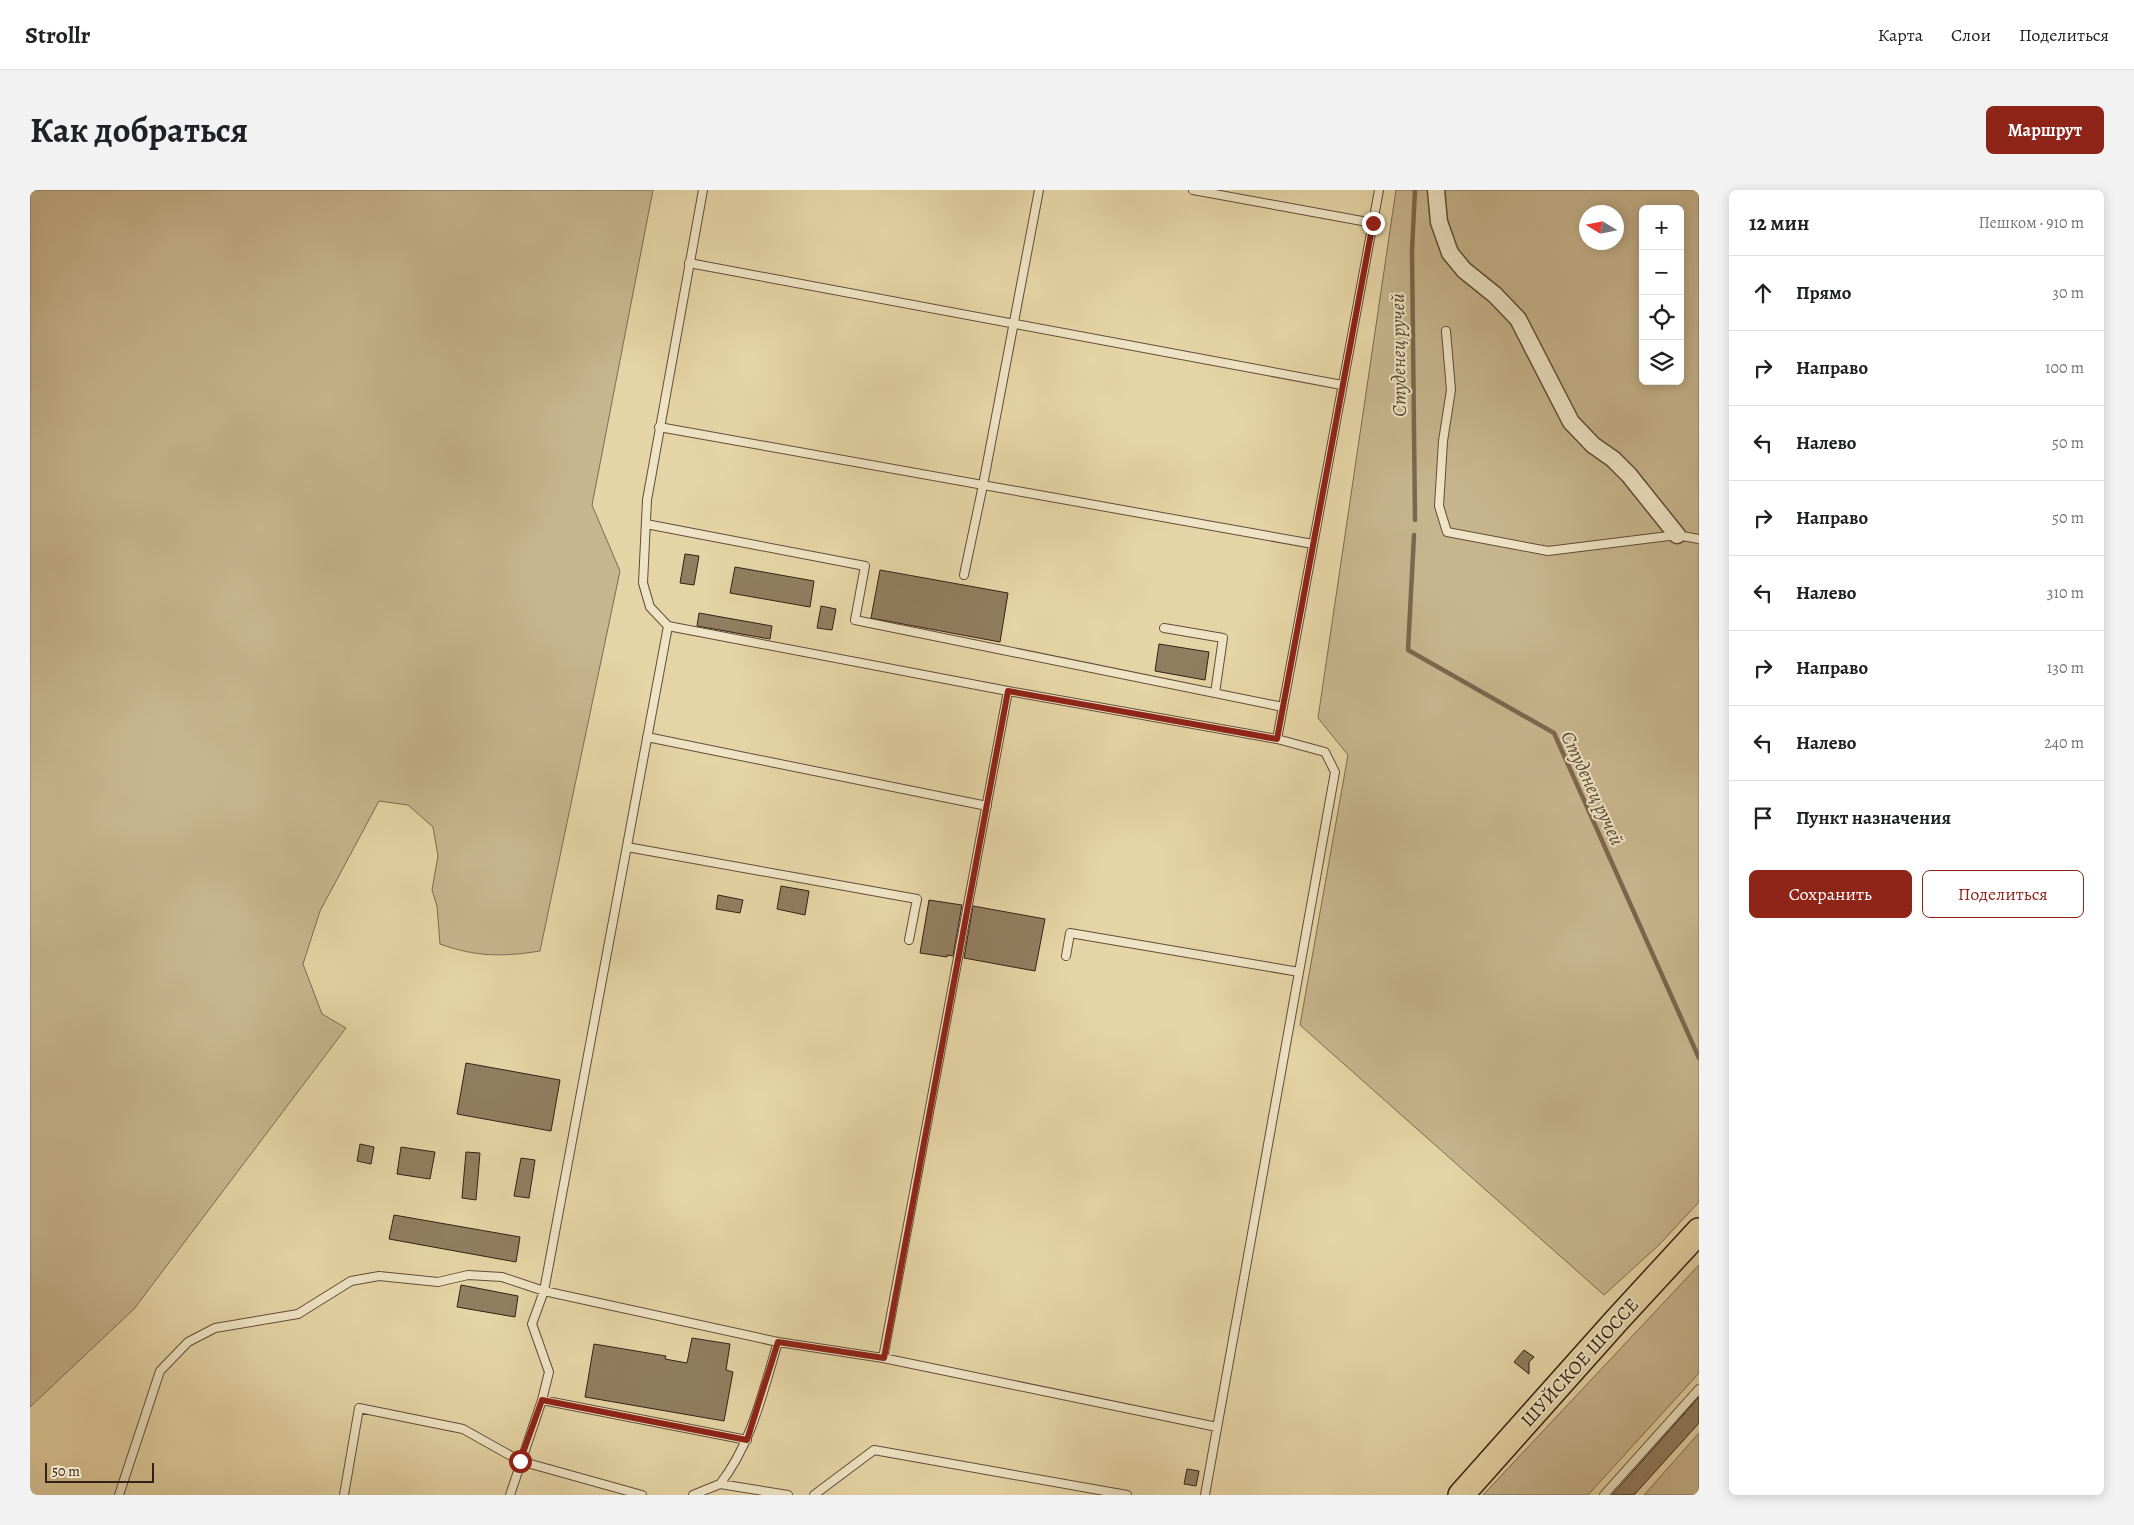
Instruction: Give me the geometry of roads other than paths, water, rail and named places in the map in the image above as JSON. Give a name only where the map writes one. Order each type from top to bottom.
[{"type":"main road","name":"ШУЙСКОЕ ШОССЕ","points":[[1461,1495],[1699,1231]]},
{"type":"street","points":[[1436,190],[1439,222],[1450,253],[1464,270],[1495,295],[1518,319],[1571,422],[1593,445],[1613,459],[1629,475],[1677,535]]},
{"type":"lane","points":[[703,190],[647,500],[643,583],[650,607],[668,626],[1008,691],[1277,739],[1326,752],[1335,772],[1205,1495]]},
{"type":"lane","points":[[964,575],[1039,190]]},
{"type":"lane","points":[[1193,190],[1373,223]]},
{"type":"lane","points":[[1277,739],[1379,190]]},
{"type":"lane","points":[[689,263],[1342,385]]},
{"type":"lane","points":[[1446,331],[1450,390],[1443,441],[1439,506],[1447,532],[1548,551],[1677,535],[1699,539]]},
{"type":"lane","points":[[659,427],[1313,544]]},
{"type":"lane","points":[[646,524],[864,566],[856,620],[1283,707]]},
{"type":"lane","points":[[510,1495],[542,1400],[549,1372],[532,1324],[544,1291],[668,626]]},
{"type":"lane","points":[[1164,628],[1223,638],[1215,693]]},
{"type":"lane","points":[[884,1358],[1008,691]]},
{"type":"lane","points":[[647,737],[987,806]]},
{"type":"lane","points":[[627,847],[917,899],[909,940]]},
{"type":"lane","points":[[1066,956],[1070,933],[1299,972]]},
{"type":"lane","points":[[119,1495],[160,1371],[188,1342],[215,1328],[298,1314],[351,1281],[379,1276],[438,1282],[468,1274],[502,1277],[544,1291],[778,1342],[884,1358],[1217,1427]]},
{"type":"lane","points":[[693,1495],[720,1484],[734,1466],[747,1440],[778,1342]]},
{"type":"lane","points":[[1604,1495],[1699,1389]]},
{"type":"lane","points":[[542,1400],[747,1440]]},
{"type":"lane","points":[[344,1495],[359,1408],[463,1429],[520,1461],[642,1495]]},
{"type":"lane","points":[[814,1495],[874,1450],[1127,1495]]},
{"type":"lane","points":[[720,1484],[788,1495]]},
{"type":"waterway","name":"Студенец ручей","points":[[1415,190],[1412,250],[1415,520]]},
{"type":"waterway","name":"Студенец ручей","points":[[1414,535],[1408,650],[1554,733],[1699,1058]]}]
